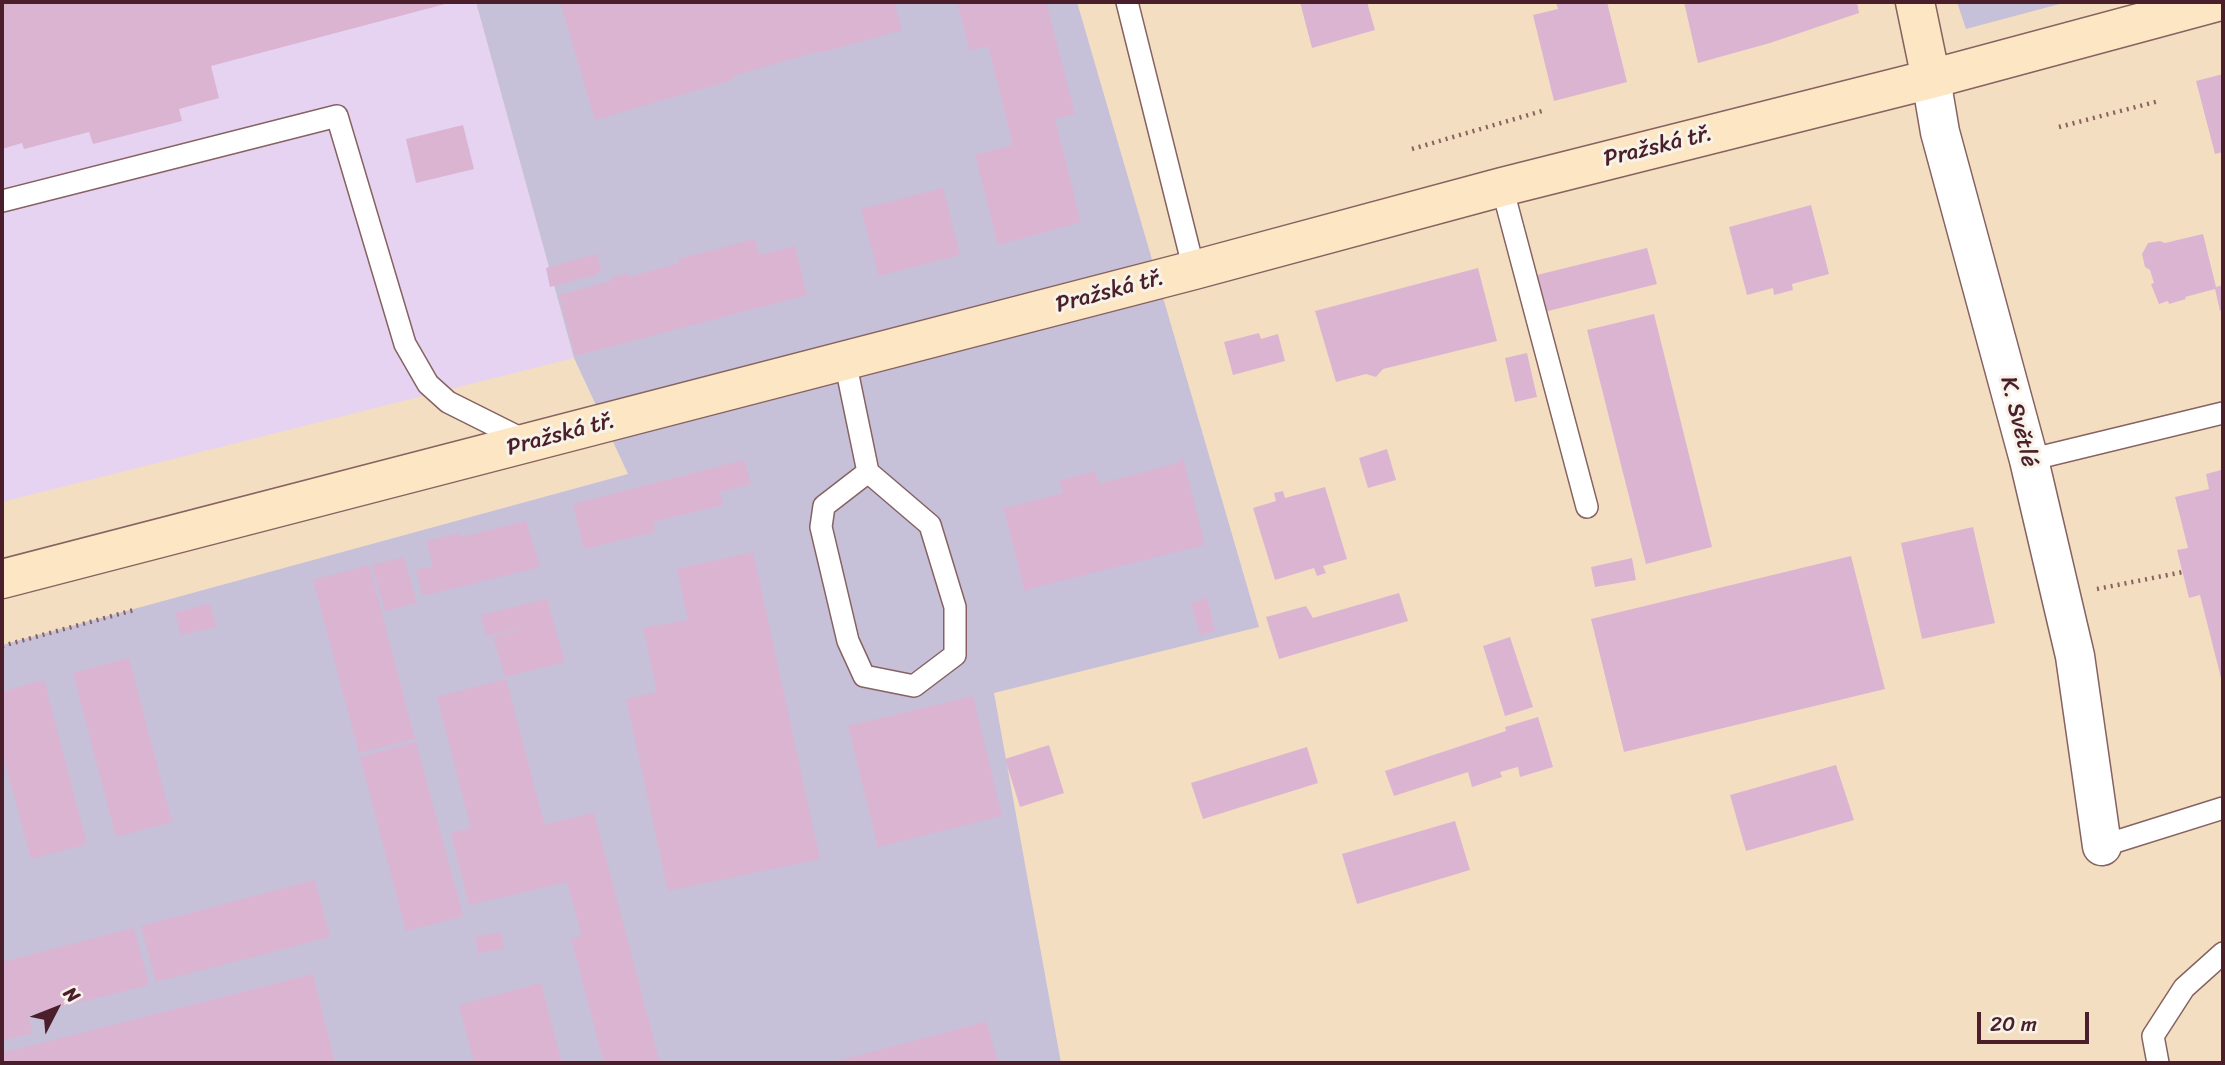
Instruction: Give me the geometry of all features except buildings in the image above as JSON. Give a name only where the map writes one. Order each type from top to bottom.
[{"type":"main road","name":"K. Světlé","points":[[1915,2],[1931,79]]},
{"type":"main road","name":"Pražská tř.","points":[[2,579],[1194,270],[1502,187],[1931,79],[2217,2]]},
{"type":"street","name":"K. Světlé","points":[[1931,79],[1946,155],[2028,460],[2075,656],[2102,846]]},
{"type":"lane","points":[[1127,2],[1194,270]]},
{"type":"lane","points":[[2,201],[337,116],[405,344],[428,384],[449,402],[530,443]]},
{"type":"lane","points":[[1502,187],[1587,506]]},
{"type":"lane","points":[[845,361],[868,472],[930,526],[955,607],[955,655],[914,686],[864,676],[848,641],[821,527],[824,506],[868,472]]},
{"type":"lane","points":[[2028,460],[2223,413]]},
{"type":"lane","points":[[2102,846],[2223,808]]},
{"type":"lane","points":[[2158,1063],[2153,1036],[2184,988],[2223,953]]},
{"type":"path","points":[[2059,127],[2158,101]]},
{"type":"path","points":[[1412,149],[1542,111]]},
{"type":"path","points":[[2060,596],[2182,572]]},
{"type":"path","points":[[2,646],[134,610]]},
{"type":"shaded area","points":[[2,2],[476,2],[574,358],[2,502]]},
{"type":"shaded area","points":[[476,2],[1077,2],[1259,627],[994,693],[1061,1063],[2,1063],[2,645],[628,474],[574,358]]},
{"type":"shaded area","points":[[1957,2],[2067,2],[1966,29]]}]
